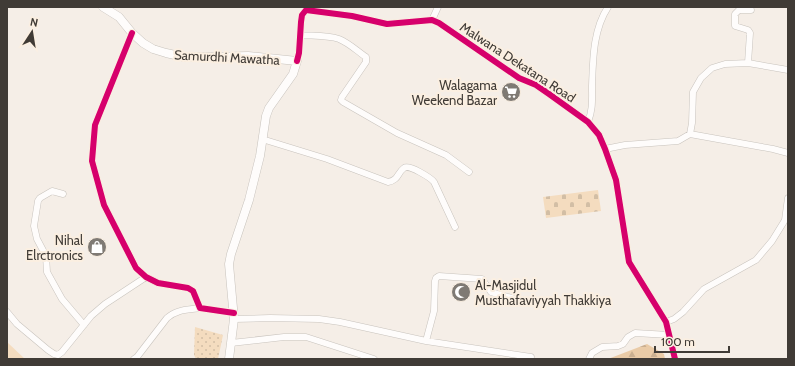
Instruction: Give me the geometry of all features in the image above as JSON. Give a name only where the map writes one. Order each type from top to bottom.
[{"type":"main road","name":"Samurdhi Mawatha","points":[[103,7],[119,17],[132,33],[143,43],[153,49],[166,53],[184,56],[210,57],[248,56],[297,61]]},
{"type":"main road","points":[[229,359],[234,316],[229,264],[231,254],[249,200],[260,156],[266,116],[269,108],[292,74],[297,61]]},
{"type":"street","points":[[297,61],[299,53],[300,22],[302,15],[308,9],[352,16],[387,24],[432,20],[438,7]]},
{"type":"street","points":[[588,122],[592,112],[593,61],[598,30],[608,7]]},
{"type":"street","points":[[748,63],[750,33],[748,30],[735,26],[735,14],[739,10],[751,10]]},
{"type":"street","name":"Malwana Dekatana Road","points":[[432,20],[439,22],[519,78],[536,85],[550,94],[588,122],[599,135],[606,149],[616,180],[629,262],[666,322],[675,359]]},
{"type":"street","points":[[132,33],[95,126],[92,161],[104,205],[136,268],[146,277],[158,283],[188,288],[193,291],[200,308]]},
{"type":"street","points":[[300,35],[338,39],[366,57],[366,62],[342,97],[341,100],[343,102],[398,133],[446,155],[469,172]]},
{"type":"street","points":[[690,134],[692,123],[693,92],[702,78],[712,68],[725,64],[748,63],[788,70]]},
{"type":"street","points":[[606,149],[625,145],[678,141],[690,134],[788,153]]},
{"type":"street","points":[[262,139],[327,159],[388,182],[393,181],[403,168],[407,166],[412,168],[432,179],[455,227]]},
{"type":"street","points":[[63,194],[52,192],[40,198],[38,201],[34,226],[37,239],[46,256],[48,272],[62,299],[84,325]]},
{"type":"street","points":[[666,322],[674,319],[704,289],[756,260],[772,241],[787,219],[788,198]]},
{"type":"street","points":[[426,341],[434,312],[435,281],[439,276],[482,279],[491,292],[515,299]]},
{"type":"street","points":[[7,312],[17,324],[48,350],[58,355],[91,316],[105,304],[146,277]]},
{"type":"street","points":[[134,359],[172,313],[200,308],[234,316],[319,319],[340,322],[426,341],[531,357]]},
{"type":"street","points":[[589,359],[592,353],[602,347],[618,346],[623,344],[628,336],[635,333],[669,335]]},
{"type":"street","points":[[231,343],[284,337],[306,337],[374,359]]},
{"type":"green space","points":[[598,190],[601,211],[546,218],[543,197]]},
{"type":"green space","points":[[195,327],[223,335],[218,359],[196,359],[194,355]]},
{"type":"green space","points":[[7,342],[25,359],[7,359]]},
{"type":"green space","points":[[647,344],[664,354],[665,359],[608,359]]},
{"type":"cycle path","points":[[297,61],[302,15],[306,10],[352,16],[387,24],[432,20],[439,23],[519,78],[536,85],[588,122],[599,135],[616,180],[629,262],[666,322],[675,359]]},
{"type":"cycle path","points":[[132,33],[95,125],[92,161],[104,205],[136,268],[146,277],[158,283],[188,288],[193,291],[200,308],[234,313]]},
{"type":"place","name":"Walagama Weekend Bazar","points":[[511,92]]},
{"type":"place","name":"Nihal Elrctronics","points":[[97,247]]},
{"type":"place","name":"Al-Masjidul Musthafaviyyah Thakkiya","points":[[461,292]]}]
